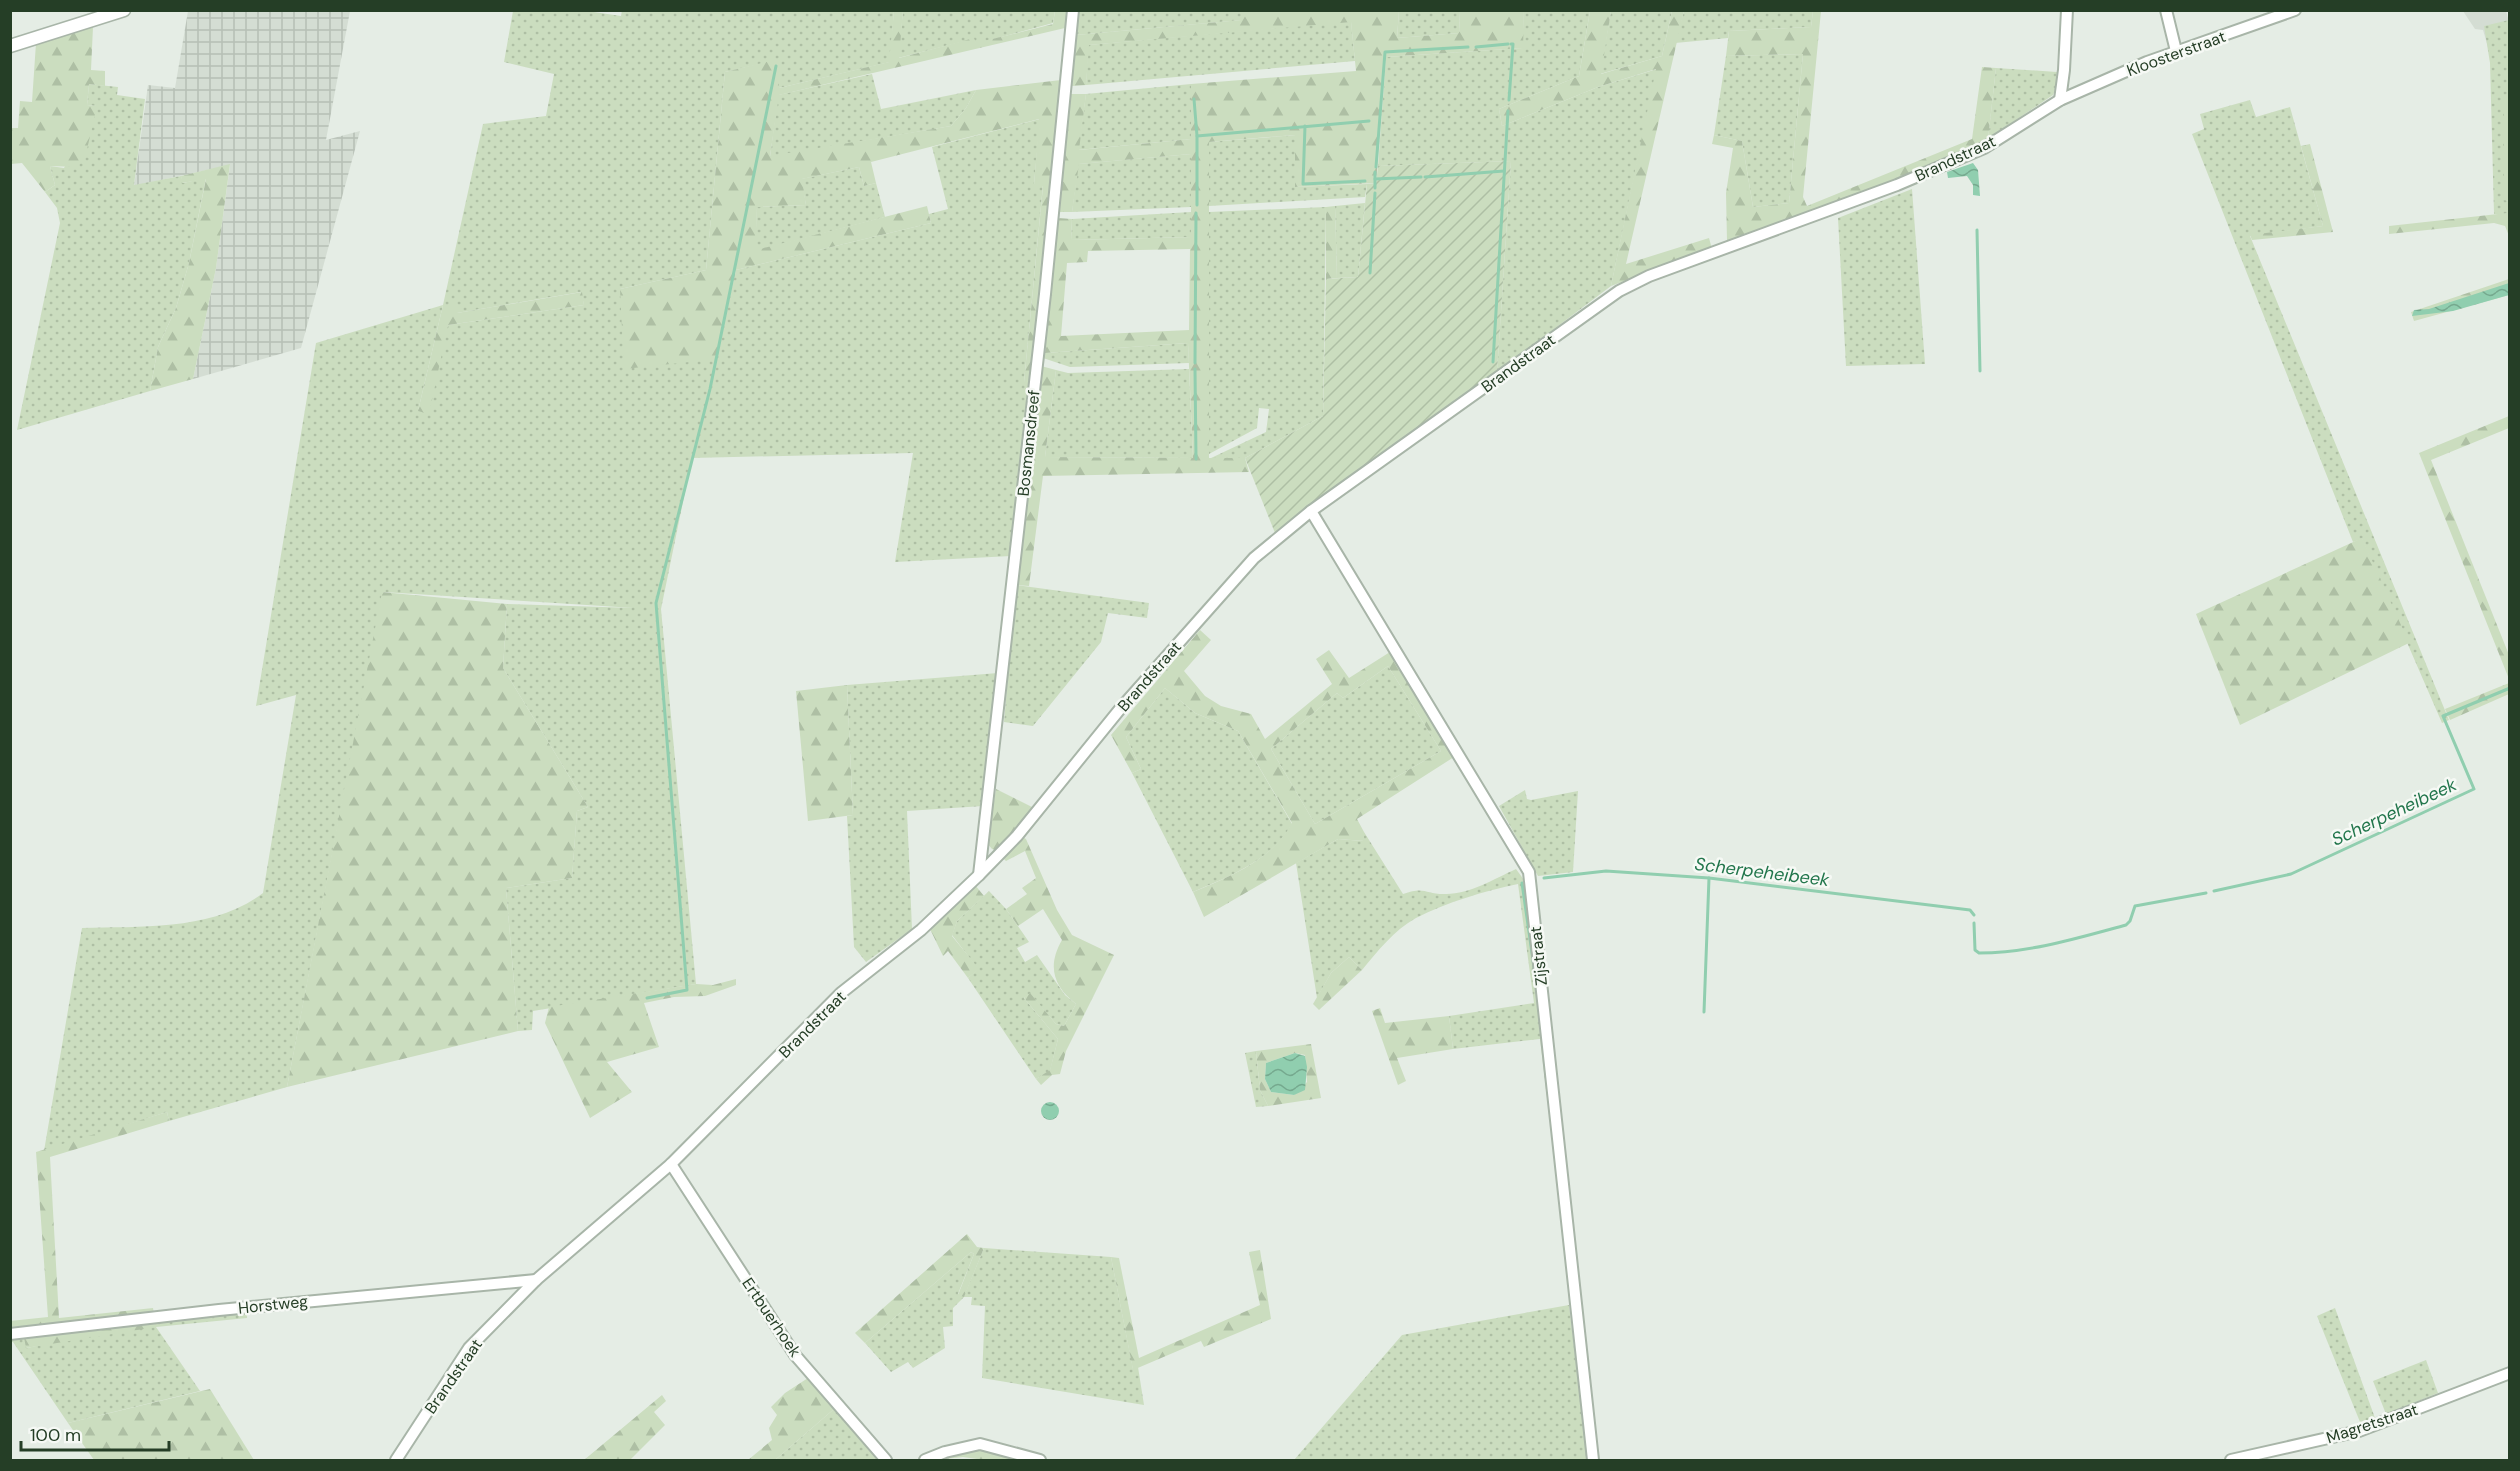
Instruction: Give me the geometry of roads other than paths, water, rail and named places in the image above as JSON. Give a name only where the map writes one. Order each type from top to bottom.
[{"type":"street","points":[[10,46],[124,10]]},
{"type":"street","name":"Bosmansdreef","points":[[979,875],[1045,294],[1073,10]]},
{"type":"street","points":[[2060,100],[2067,10]]},
{"type":"street","points":[[2166,10],[2176,51]]},
{"type":"street","name":"Kloosterstraat","points":[[2060,100],[2176,51],[2295,10]]},
{"type":"street","name":"Brandstraat","points":[[396,1461],[470,1348],[536,1280],[671,1164],[841,993],[921,930],[979,875],[1017,836],[1120,709],[1254,558],[1311,511],[1619,291],[1649,276],[1897,185],[1984,148],[2060,100]]},
{"type":"street","name":"Zijstraat","points":[[1311,511],[1529,872],[1593,1461]]},
{"type":"street","name":"Ertbuerhoek","points":[[671,1164],[795,1355],[886,1461]]},
{"type":"street","name":"Horstweg","points":[[10,1334],[219,1310],[536,1280]]},
{"type":"street","name":"Magretstraat","points":[[2231,1461],[2359,1431],[2510,1372]]},
{"type":"street","points":[[925,1461],[945,1452],[980,1444],[1040,1461]]},
{"type":"water","points":[[1973,163],[1978,170],[1980,196],[1973,195],[1973,185],[1967,176],[1948,178],[1947,172]]},
{"type":"water","points":[[2509,283],[2509,295],[2453,311],[2412,316],[2414,310],[2429,309]]},
{"type":"water","points":[[1295,1053],[1305,1056],[1307,1067],[1305,1090],[1294,1095],[1271,1092],[1265,1079],[1266,1063]]},
{"type":"water","points":[[1050,1102],[1056,1105],[1059,1111],[1056,1117],[1050,1120],[1044,1117],[1041,1111],[1044,1105]]},
{"type":"waterway","points":[[1476,47],[1508,44]]},
{"type":"waterway","points":[[1509,100],[1513,44],[1511,44]]},
{"type":"waterway","points":[[1376,167],[1385,52],[1468,47]]},
{"type":"waterway","points":[[647,998],[687,990],[656,603],[710,389],[776,66]]},
{"type":"waterway","points":[[1194,99],[1197,136],[1369,121]]},
{"type":"waterway","points":[[1493,362],[1508,111]]},
{"type":"waterway","points":[[1305,126],[1303,184],[1365,181]]},
{"type":"waterway","points":[[1197,136],[1197,205]]},
{"type":"waterway","points":[[1425,177],[1504,171]]},
{"type":"waterway","points":[[1375,172],[1375,188]]},
{"type":"waterway","points":[[1375,179],[1421,177]]},
{"type":"waterway","points":[[1370,273],[1375,193]]},
{"type":"waterway","points":[[1195,363],[1196,213]]},
{"type":"waterway","points":[[1977,230],[1980,371]]},
{"type":"waterway","points":[[1195,369],[1196,459]]},
{"type":"waterway","name":"Scherpeheibeek","points":[[2214,891],[2291,874],[2474,789],[2443,716],[2510,688]]},
{"type":"waterway","name":"Scherpeheibeek","points":[[1544,878],[1606,871],[1709,878],[1970,910],[1974,915]]},
{"type":"waterway","points":[[1704,1012],[1709,878]]},
{"type":"waterway","name":"Scherpeheibeek","points":[[1522,883],[1536,981]]},
{"type":"waterway","name":"Scherpeheibeek","points":[[1974,923],[1975,950],[1979,953],[2016,950],[2053,944],[2126,925],[2130,921],[2135,906],[2206,893]]}]
